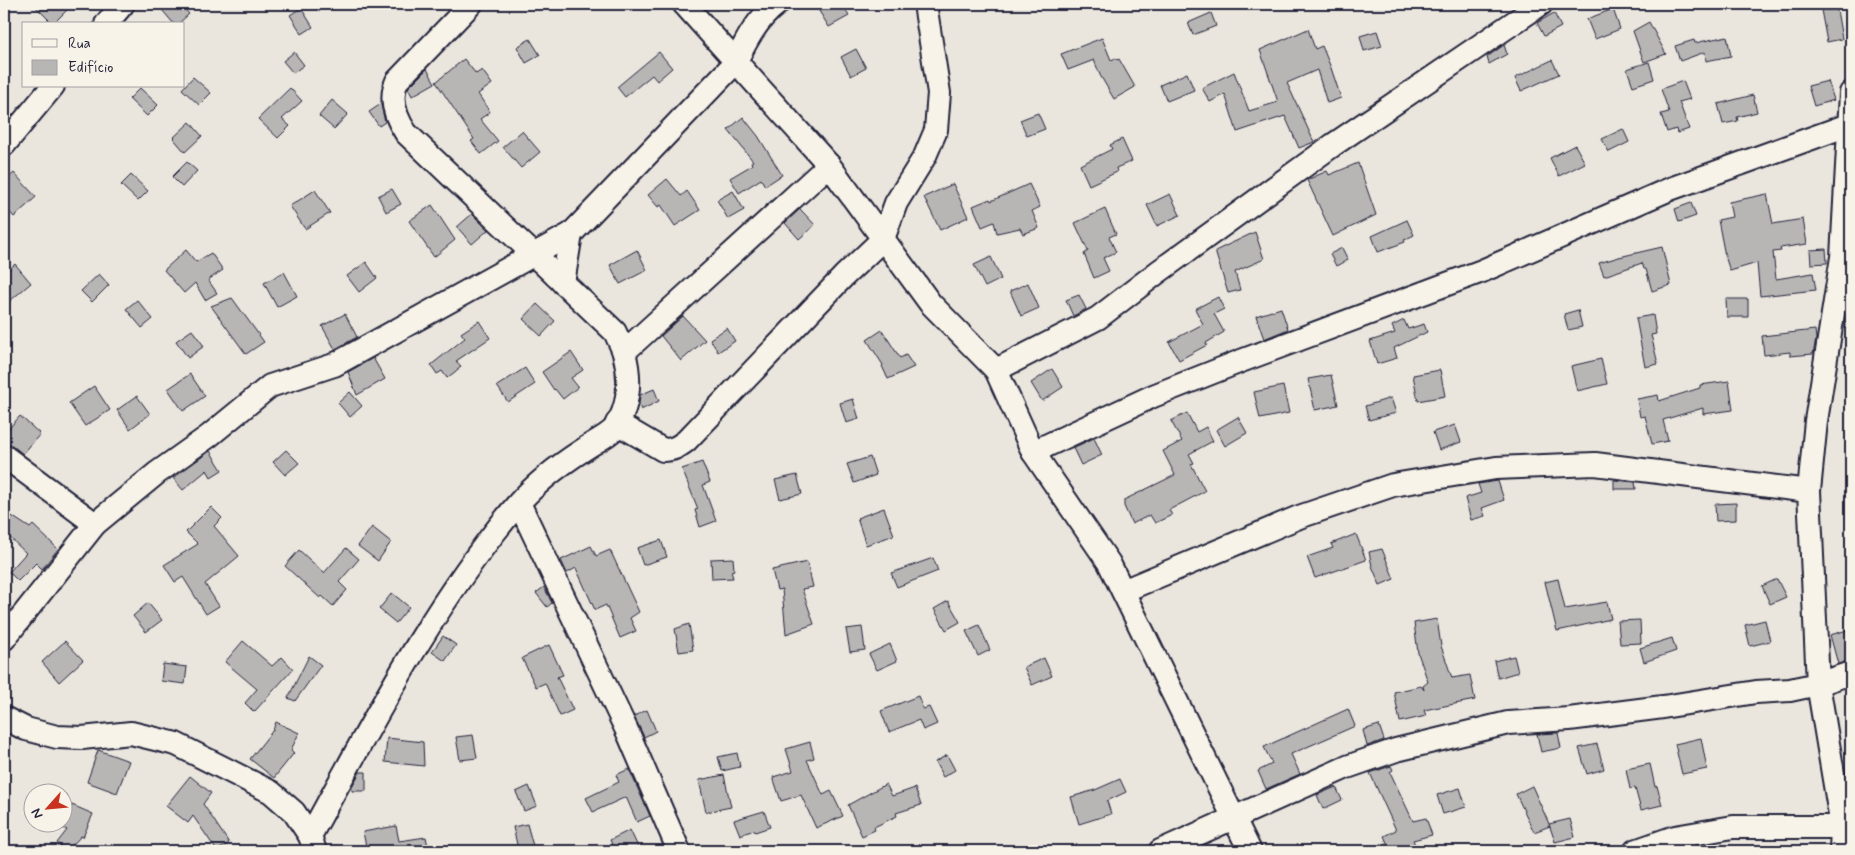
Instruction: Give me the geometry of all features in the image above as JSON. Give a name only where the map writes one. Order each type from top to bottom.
[{"type":"street","points":[[108,22],[122,4]]},
{"type":"street","points":[[313,843],[421,638],[484,544],[519,503],[546,476],[614,430],[626,407],[628,383],[624,352],[615,332],[406,133],[397,119],[394,106],[394,89],[397,81],[470,4]]},
{"type":"street","points":[[684,4],[735,63],[829,165],[930,303],[996,370],[1033,452],[1110,563],[1250,851]]},
{"type":"street","points":[[4,639],[95,524],[157,473],[209,436],[270,386],[334,365],[571,234],[735,63],[747,37],[769,9],[777,4]]},
{"type":"street","points":[[617,423],[663,450],[678,447],[686,441],[844,276],[883,239],[896,203],[925,156],[936,130],[939,93],[925,4]]},
{"type":"street","points":[[996,370],[1098,318],[1158,272],[1334,145],[1541,4]]},
{"type":"street","points":[[4,145],[51,88]]},
{"type":"street","points":[[1841,851],[1842,827],[1818,684],[1809,491],[1816,421],[1842,257],[1851,93]]},
{"type":"street","points":[[1033,452],[1162,393],[1241,361],[1482,271],[1670,189],[1850,125]]},
{"type":"street","points":[[624,352],[829,165]]},
{"type":"street","points":[[563,283],[571,234]]},
{"type":"street","points":[[4,456],[95,524]]},
{"type":"street","points":[[1123,592],[1299,517],[1393,485],[1496,468],[1595,464],[1809,491]]},
{"type":"street","points":[[519,503],[629,736],[679,851]]},
{"type":"street","points":[[1160,851],[1347,767],[1396,750],[1508,723],[1568,720],[1818,684],[1851,673]]},
{"type":"street","points":[[4,718],[26,729],[56,737],[82,738],[131,733],[176,744],[271,792],[294,812],[313,843]]},
{"type":"street","points":[[1635,851],[1675,837],[1733,827],[1842,827]]},
{"type":"building","points":[[33,4],[73,4],[55,22],[51,22]]},
{"type":"building","points":[[157,4],[180,4],[189,14],[180,22],[172,22]]},
{"type":"building","points":[[832,4],[842,4],[849,16],[829,27],[819,11]]},
{"type":"building","points":[[301,8],[313,27],[302,34],[290,15]]},
{"type":"building","points":[[1613,9],[1620,29],[1595,39],[1587,19]]},
{"type":"building","points":[[1821,10],[1837,10],[1842,39],[1827,42]]},
{"type":"building","points":[[1211,13],[1216,26],[1193,35],[1188,23]]},
{"type":"building","points":[[1554,13],[1561,27],[1544,36],[1537,23]]},
{"type":"building","points":[[1649,22],[1666,54],[1644,62],[1633,31]]},
{"type":"building","points":[[1308,29],[1315,49],[1322,46],[1341,98],[1327,103],[1317,70],[1287,83],[1314,142],[1299,148],[1285,116],[1237,132],[1225,94],[1210,102],[1202,88],[1234,72],[1249,111],[1278,102],[1260,50]]},
{"type":"building","points":[[1377,31],[1382,46],[1364,51],[1360,36]]},
{"type":"building","points":[[1727,36],[1731,56],[1706,61],[1705,52],[1680,61],[1675,46],[1694,40],[1695,43]]},
{"type":"building","points":[[1102,38],[1111,60],[1119,59],[1135,87],[1114,99],[1100,75],[1094,60],[1068,70],[1061,54]]},
{"type":"building","points":[[530,39],[540,55],[526,63],[517,47]]},
{"type":"building","points":[[1504,45],[1507,54],[1489,64],[1487,57]]},
{"type":"building","points":[[856,49],[866,68],[851,76],[841,57]]},
{"type":"building","points":[[294,52],[304,65],[293,73],[283,61]]},
{"type":"building","points":[[659,52],[672,68],[657,81],[652,75],[625,97],[617,87]]},
{"type":"building","points":[[464,59],[476,74],[482,70],[492,84],[478,94],[490,112],[480,119],[498,141],[481,154],[471,141],[474,139],[436,82]]},
{"type":"building","points":[[1552,60],[1559,74],[1521,91],[1515,78]]},
{"type":"building","points":[[1649,62],[1654,79],[1633,86],[1627,69]]},
{"type":"building","points":[[427,69],[435,83],[412,96],[408,88]]},
{"type":"building","points":[[1187,73],[1194,90],[1167,101],[1160,85]]},
{"type":"building","points":[[193,77],[211,93],[199,105],[182,89],[185,88]]},
{"type":"building","points":[[1683,81],[1690,99],[1679,102],[1689,129],[1677,133],[1676,129],[1667,132],[1661,114],[1669,112],[1661,89]]},
{"type":"building","points":[[1828,81],[1834,100],[1814,106],[1808,86]]},
{"type":"building","points":[[140,88],[158,105],[147,116],[129,99]]},
{"type":"building","points":[[290,88],[302,101],[282,119],[290,126],[278,138],[258,119]]},
{"type":"building","points":[[1753,95],[1757,112],[1737,117],[1738,121],[1723,124],[1718,104]]},
{"type":"building","points":[[332,100],[348,114],[334,129],[319,116]]},
{"type":"building","points":[[381,104],[385,122],[379,126],[369,112]]},
{"type":"building","points":[[1038,113],[1045,129],[1027,136],[1020,120]]},
{"type":"building","points":[[743,117],[758,136],[782,175],[765,186],[761,179],[739,193],[730,178],[752,165],[751,162],[753,161],[728,130]]},
{"type":"building","points":[[190,122],[202,136],[185,152],[173,138]]},
{"type":"building","points":[[1623,129],[1629,142],[1609,152],[1602,139]]},
{"type":"building","points":[[522,131],[540,152],[521,168],[503,147]]},
{"type":"building","points":[[1122,139],[1132,161],[1116,168],[1117,172],[1089,185],[1080,165],[1112,149],[1110,145]]},
{"type":"building","points":[[1575,145],[1585,163],[1559,176],[1550,158]]},
{"type":"building","points":[[187,162],[197,171],[182,187],[172,177]]},
{"type":"building","points":[[1358,163],[1376,215],[1333,236],[1307,180],[1327,171],[1329,175]]},
{"type":"building","points":[[14,173],[36,197],[14,217],[4,206],[4,182]]},
{"type":"building","points":[[131,175],[148,191],[138,201],[121,185]]},
{"type":"building","points":[[667,179],[681,196],[687,191],[700,210],[675,226],[661,205],[658,207],[648,195]]},
{"type":"building","points":[[953,184],[968,217],[940,230],[924,197]]},
{"type":"building","points":[[1029,184],[1040,207],[1032,211],[1039,228],[1023,234],[1020,228],[997,233],[994,222],[982,227],[973,206],[990,199],[991,201]]},
{"type":"building","points":[[392,189],[401,204],[386,212],[378,196]]},
{"type":"building","points":[[315,190],[330,213],[305,229],[290,206]]},
{"type":"building","points":[[733,191],[744,210],[728,219],[717,200]]},
{"type":"building","points":[[1170,194],[1180,215],[1157,226],[1147,205]]},
{"type":"building","points":[[1767,194],[1773,224],[1803,219],[1807,244],[1780,248],[1781,251],[1773,252],[1776,279],[1813,273],[1816,290],[1760,296],[1757,263],[1730,271],[1718,220],[1732,217],[1729,202]]},
{"type":"building","points":[[1691,203],[1696,216],[1679,222],[1675,209]]},
{"type":"building","points":[[432,205],[455,240],[434,257],[409,221]]},
{"type":"building","points":[[800,209],[815,225],[799,239],[785,223]]},
{"type":"building","points":[[1105,209],[1116,234],[1109,237],[1116,252],[1103,258],[1109,271],[1094,278],[1084,254],[1088,251],[1075,223]]},
{"type":"building","points":[[472,214],[488,230],[472,244],[457,227]]},
{"type":"building","points":[[1407,220],[1414,235],[1404,240],[1405,242],[1378,252],[1372,236]]},
{"type":"building","points":[[1255,232],[1264,259],[1235,272],[1240,290],[1228,293],[1215,251]]},
{"type":"building","points":[[1662,247],[1671,285],[1652,291],[1646,269],[1644,269],[1642,263],[1604,276],[1599,263],[1619,257]]},
{"type":"building","points":[[1342,248],[1348,260],[1336,266],[1330,254]]},
{"type":"building","points":[[1826,249],[1827,263],[1811,264],[1810,250]]},
{"type":"building","points":[[186,250],[196,262],[211,253],[223,270],[208,280],[217,293],[205,300],[195,283],[184,293],[164,270]]},
{"type":"building","points":[[637,250],[647,270],[620,284],[610,265]]},
{"type":"building","points":[[991,257],[1001,279],[985,287],[974,265]]},
{"type":"building","points":[[366,262],[377,278],[359,292],[347,276]]},
{"type":"building","points":[[15,264],[31,283],[4,306],[4,274]]},
{"type":"building","points":[[284,272],[297,296],[277,307],[264,283]]},
{"type":"building","points":[[99,274],[109,285],[92,302],[81,291]]},
{"type":"building","points":[[1028,283],[1039,308],[1021,316],[1010,291]]},
{"type":"building","points":[[1079,295],[1086,309],[1073,316],[1066,300]]},
{"type":"building","points":[[1218,297],[1224,309],[1214,314],[1224,332],[1206,343],[1207,345],[1179,360],[1169,342],[1203,324],[1195,309]]},
{"type":"building","points":[[232,298],[264,342],[246,354],[211,306]]},
{"type":"building","points":[[1726,299],[1748,299],[1748,317],[1727,317]]},
{"type":"building","points":[[137,300],[153,319],[142,328],[126,309]]},
{"type":"building","points":[[537,304],[555,321],[541,336],[523,319]]},
{"type":"building","points":[[1281,308],[1288,329],[1264,339],[1256,316]]},
{"type":"building","points":[[1578,310],[1582,327],[1568,330],[1564,314]]},
{"type":"building","points":[[345,314],[357,337],[335,349],[322,326]]},
{"type":"building","points":[[1653,315],[1656,334],[1651,335],[1658,364],[1645,367],[1636,318]]},
{"type":"building","points":[[683,316],[705,340],[681,361],[661,336]]},
{"type":"building","points":[[1404,320],[1408,329],[1424,324],[1427,332],[1394,348],[1397,358],[1377,364],[1370,341],[1395,333],[1392,326]]},
{"type":"building","points":[[479,321],[490,338],[456,361],[461,367],[447,378],[442,371],[437,374],[431,365],[465,338],[461,333]]},
{"type":"building","points":[[727,328],[735,341],[718,352],[710,339]]},
{"type":"building","points":[[192,330],[204,346],[188,358],[176,341]]},
{"type":"building","points":[[882,330],[900,358],[906,355],[914,367],[888,379],[883,365],[867,340]]},
{"type":"building","points":[[1815,330],[1816,339],[1813,354],[1790,356],[1790,352],[1764,355],[1762,336]]},
{"type":"building","points":[[571,352],[583,370],[571,378],[578,387],[563,399],[554,390],[542,372]]},
{"type":"building","points":[[373,358],[385,379],[357,395],[348,372]]},
{"type":"building","points":[[1601,359],[1607,384],[1577,391],[1571,366]]},
{"type":"building","points":[[525,368],[535,384],[508,402],[497,386]]},
{"type":"building","points":[[1052,369],[1063,387],[1042,401],[1031,383]]},
{"type":"building","points":[[1440,370],[1445,396],[1418,401],[1413,375]]},
{"type":"building","points":[[190,374],[205,396],[183,411],[168,389]]},
{"type":"building","points":[[1331,375],[1338,405],[1315,410],[1308,379]]},
{"type":"building","points":[[1729,381],[1733,410],[1703,414],[1703,408],[1663,420],[1668,441],[1652,444],[1645,416],[1640,417],[1637,399],[1658,395],[1659,401],[1700,388],[1700,385]]},
{"type":"building","points":[[94,386],[110,410],[85,426],[69,403]]},
{"type":"building","points":[[1283,386],[1289,413],[1260,419],[1254,392]]},
{"type":"building","points":[[654,389],[659,401],[641,410],[639,405],[640,395]]},
{"type":"building","points":[[350,392],[362,406],[350,417],[338,403]]},
{"type":"building","points":[[137,396],[150,414],[130,429],[117,410]]},
{"type":"building","points":[[1391,398],[1396,413],[1369,420],[1365,406]]},
{"type":"building","points":[[853,399],[859,419],[846,423],[840,403]]},
{"type":"building","points":[[1187,413],[1197,432],[1206,427],[1213,441],[1189,454],[1194,463],[1191,464],[1205,491],[1169,510],[1172,515],[1155,523],[1150,515],[1132,524],[1124,506],[1124,500],[1175,475],[1163,451],[1182,441],[1171,421]]},
{"type":"building","points":[[20,416],[40,434],[23,454],[12,445],[4,443],[4,434]]},
{"type":"building","points":[[1238,417],[1247,433],[1225,446],[1216,430]]},
{"type":"building","points":[[1455,425],[1461,442],[1439,450],[1433,432]]},
{"type":"building","points":[[1094,438],[1102,455],[1081,465],[1073,448]]},
{"type":"building","points":[[286,450],[299,463],[285,475],[273,462]]},
{"type":"building","points":[[210,451],[222,470],[211,477],[207,470],[183,490],[173,478]]},
{"type":"building","points":[[870,457],[876,475],[854,483],[847,464]]},
{"type":"building","points":[[702,462],[710,482],[703,485],[716,521],[700,527],[695,510],[698,509],[682,469]]},
{"type":"building","points":[[797,475],[802,494],[780,499],[775,480]]},
{"type":"building","points":[[1614,480],[1635,482],[1636,489],[1614,489]]},
{"type":"building","points":[[1498,481],[1504,500],[1482,508],[1485,516],[1471,520],[1465,498],[1481,493],[1478,484]]},
{"type":"building","points":[[1736,503],[1736,520],[1716,521],[1715,504]]},
{"type":"building","points":[[211,507],[222,518],[214,526],[239,556],[205,584],[219,606],[206,614],[183,577],[175,582],[164,565],[198,544],[186,532]]},
{"type":"building","points":[[884,508],[894,535],[866,545],[857,518]]},
{"type":"building","points":[[4,511],[30,528],[33,525],[58,549],[42,569],[36,563],[18,581],[9,572],[26,553],[4,532]]},
{"type":"building","points":[[372,527],[391,542],[378,561],[358,546]]},
{"type":"building","points":[[1356,534],[1366,560],[1315,578],[1307,557],[1333,548],[1331,544]]},
{"type":"building","points":[[661,540],[667,557],[643,565],[637,548]]},
{"type":"building","points":[[591,546],[596,556],[610,550],[639,612],[630,618],[636,631],[620,638],[606,605],[595,610],[576,568],[567,573],[561,560]]},
{"type":"building","points":[[346,548],[359,559],[339,582],[347,590],[333,606],[322,596],[320,598],[285,566],[299,550],[324,573]]},
{"type":"building","points":[[1382,549],[1394,579],[1380,585],[1372,566],[1369,552]]},
{"type":"building","points":[[733,558],[734,570],[731,571],[733,578],[712,579],[711,559]]},
{"type":"building","points":[[933,558],[938,571],[897,587],[891,573]]},
{"type":"building","points":[[807,562],[813,587],[802,589],[814,624],[786,634],[782,589],[777,590],[772,570]]},
{"type":"building","points":[[1558,579],[1565,609],[1607,602],[1611,619],[1557,631],[1545,582]]},
{"type":"building","points":[[1777,579],[1786,597],[1770,604],[1762,586]]},
{"type":"building","points":[[544,587],[552,603],[547,607],[536,593]]},
{"type":"building","points":[[392,593],[409,607],[396,623],[379,609]]},
{"type":"building","points":[[948,601],[960,622],[946,630],[934,609]]},
{"type":"building","points":[[148,603],[162,620],[146,632],[133,616]]},
{"type":"building","points":[[1437,619],[1441,646],[1452,678],[1470,675],[1475,700],[1424,710],[1426,716],[1400,722],[1394,692],[1421,686],[1424,690],[1423,686],[1428,682],[1418,653],[1414,623]]},
{"type":"building","points":[[1640,620],[1641,643],[1620,644],[1618,621]]},
{"type":"building","points":[[1765,620],[1770,641],[1750,646],[1745,625]]},
{"type":"building","points":[[689,624],[693,650],[679,652],[675,629]]},
{"type":"building","points":[[979,625],[990,650],[978,656],[966,631]]},
{"type":"building","points":[[862,627],[865,650],[850,652],[846,629]]},
{"type":"building","points":[[1851,629],[1851,660],[1838,664],[1830,635]]},
{"type":"building","points":[[443,636],[456,645],[445,661],[432,652]]},
{"type":"building","points":[[1672,638],[1676,651],[1644,662],[1640,648]]},
{"type":"building","points":[[65,641],[83,660],[59,682],[42,662]]},
{"type":"building","points":[[243,641],[272,666],[282,657],[293,669],[254,712],[245,703],[257,689],[225,662]]},
{"type":"building","points":[[890,644],[897,661],[877,670],[869,654]]},
{"type":"building","points":[[549,645],[563,675],[557,677],[573,710],[560,716],[545,683],[536,687],[522,658]]},
{"type":"building","points":[[309,656],[321,665],[295,701],[288,698]]},
{"type":"building","points":[[1514,656],[1518,672],[1498,678],[1494,661]]},
{"type":"building","points":[[1044,658],[1052,676],[1032,685],[1024,667]]},
{"type":"building","points":[[163,664],[187,667],[185,684],[161,681]]},
{"type":"building","points":[[918,696],[923,709],[929,707],[937,724],[923,730],[919,720],[889,732],[881,711]]},
{"type":"building","points":[[1348,709],[1355,726],[1291,754],[1300,774],[1266,789],[1258,771],[1272,764],[1264,747]]},
{"type":"building","points":[[647,710],[656,731],[644,737],[634,716]]},
{"type":"building","points":[[276,722],[299,733],[291,750],[294,753],[274,778],[250,759],[273,730]]},
{"type":"building","points":[[1379,725],[1384,740],[1367,746],[1363,730]]},
{"type":"building","points":[[1558,733],[1561,748],[1541,752],[1537,734]]},
{"type":"building","points":[[473,735],[477,758],[460,760],[456,737]]},
{"type":"building","points":[[387,738],[423,742],[424,766],[385,762]]},
{"type":"building","points":[[1701,738],[1707,769],[1682,774],[1675,744]]},
{"type":"building","points":[[810,742],[814,758],[807,760],[823,795],[831,791],[843,816],[816,828],[801,795],[781,801],[773,777],[793,771],[786,749]]},
{"type":"building","points":[[1597,744],[1604,769],[1587,774],[1579,748]]},
{"type":"building","points":[[98,750],[129,761],[117,793],[87,782]]},
{"type":"building","points":[[737,753],[740,767],[722,771],[718,757]]},
{"type":"building","points":[[947,755],[955,770],[943,777],[935,762]]},
{"type":"building","points":[[1650,764],[1655,787],[1657,786],[1662,805],[1641,810],[1635,788],[1630,789],[1626,769]]},
{"type":"building","points":[[1391,766],[1393,770],[1390,772],[1413,821],[1426,818],[1432,835],[1413,840],[1418,851],[1391,851],[1384,836],[1396,830],[1370,773]]},
{"type":"building","points":[[629,769],[650,816],[637,822],[626,797],[593,812],[586,798],[619,782],[616,775]]},
{"type":"building","points":[[360,772],[366,772],[366,791],[352,791],[352,787]]},
{"type":"building","points":[[724,775],[731,807],[706,812],[699,780]]},
{"type":"building","points":[[190,776],[211,793],[203,804],[229,843],[217,851],[193,816],[188,823],[166,806]]},
{"type":"building","points":[[1120,779],[1126,792],[1107,801],[1111,814],[1079,824],[1071,797],[1095,790]]},
{"type":"building","points":[[886,784],[892,796],[915,788],[921,805],[896,813],[897,816],[874,827],[875,830],[862,836],[848,805]]},
{"type":"building","points":[[529,786],[537,806],[524,811],[516,792]]},
{"type":"building","points":[[1532,786],[1550,826],[1534,832],[1516,794]]},
{"type":"building","points":[[1336,787],[1342,800],[1323,809],[1317,795]]},
{"type":"building","points":[[1460,788],[1466,807],[1443,814],[1437,795]]},
{"type":"building","points":[[72,805],[93,814],[83,837],[81,836],[67,851],[57,843],[65,832],[72,832]]},
{"type":"building","points":[[764,811],[770,827],[740,835],[734,820]]},
{"type":"building","points":[[1570,819],[1575,837],[1555,842],[1549,824]]},
{"type":"building","points":[[527,824],[533,846],[518,849],[513,827]]},
{"type":"building","points":[[396,826],[399,841],[426,837],[429,851],[367,851],[363,832]]},
{"type":"building","points":[[630,830],[640,851],[615,851],[610,840]]}]
